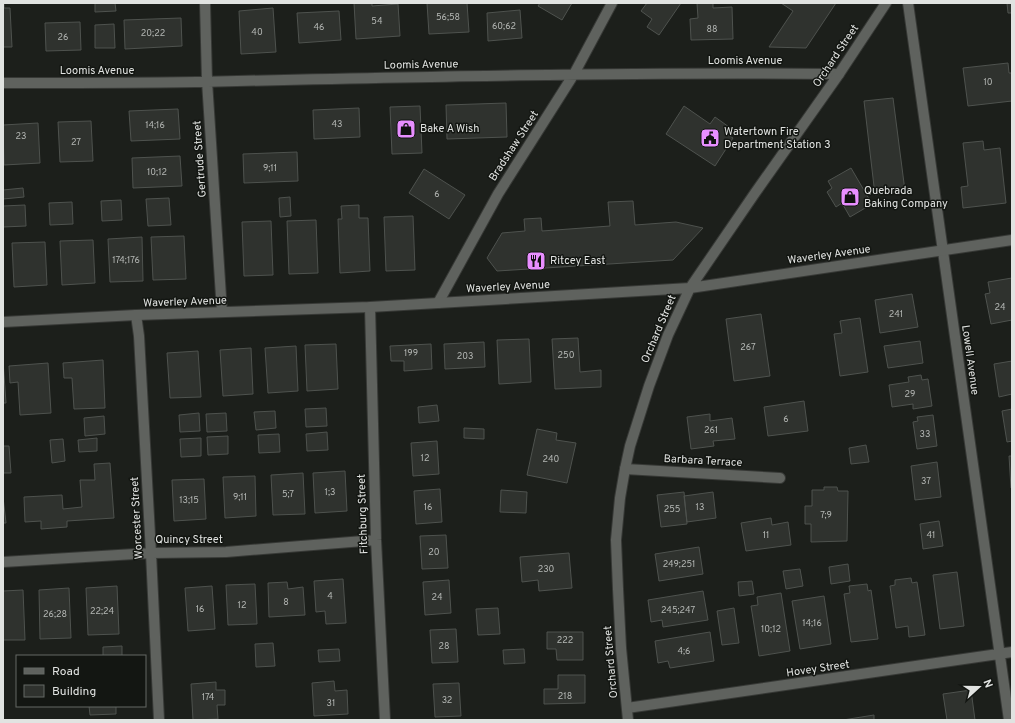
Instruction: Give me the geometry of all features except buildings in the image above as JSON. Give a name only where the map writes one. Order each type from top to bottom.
[{"type":"street","name":"Gertrude Street","points":[[205,3],[207,81],[222,312]]},
{"type":"street","name":"Bradshaw Street","points":[[438,303],[498,194],[574,74],[612,3]]},
{"type":"street","name":"Orchard Street","points":[[628,720],[621,648],[616,540],[620,498],[625,469],[630,446],[649,386],[668,335],[690,288],[839,74],[886,3]]},
{"type":"street","name":"Lowell Avenue","points":[[908,3],[1009,720]]},
{"type":"street","name":"Loomis Avenue","points":[[3,83],[207,81],[574,74],[839,74]]},
{"type":"street","name":"Waverley Avenue","points":[[3,322],[136,315],[370,307],[690,288],[707,284],[1012,240]]},
{"type":"street","name":"Fitchburg Street","points":[[370,307],[376,540],[385,720]]},
{"type":"street","name":"Worcester Street","points":[[136,315],[139,336],[159,720]]},
{"type":"street","name":"Barbara Terrace","points":[[625,469],[780,478]]},
{"type":"street","name":"Quincy Street","points":[[3,562],[151,552],[226,552],[376,540]]},
{"type":"street","name":"Hovey Street","points":[[627,708],[897,670],[1012,652]]},
{"type":"place","name":"Bake A Wish","points":[[406,129]]},
{"type":"place","name":"Watertown Fire Department Station 3","points":[[710,138]]},
{"type":"place","name":"Quebrada Baking Company","points":[[850,197]]},
{"type":"place","name":"Ritcey East","points":[[536,261]]}]
